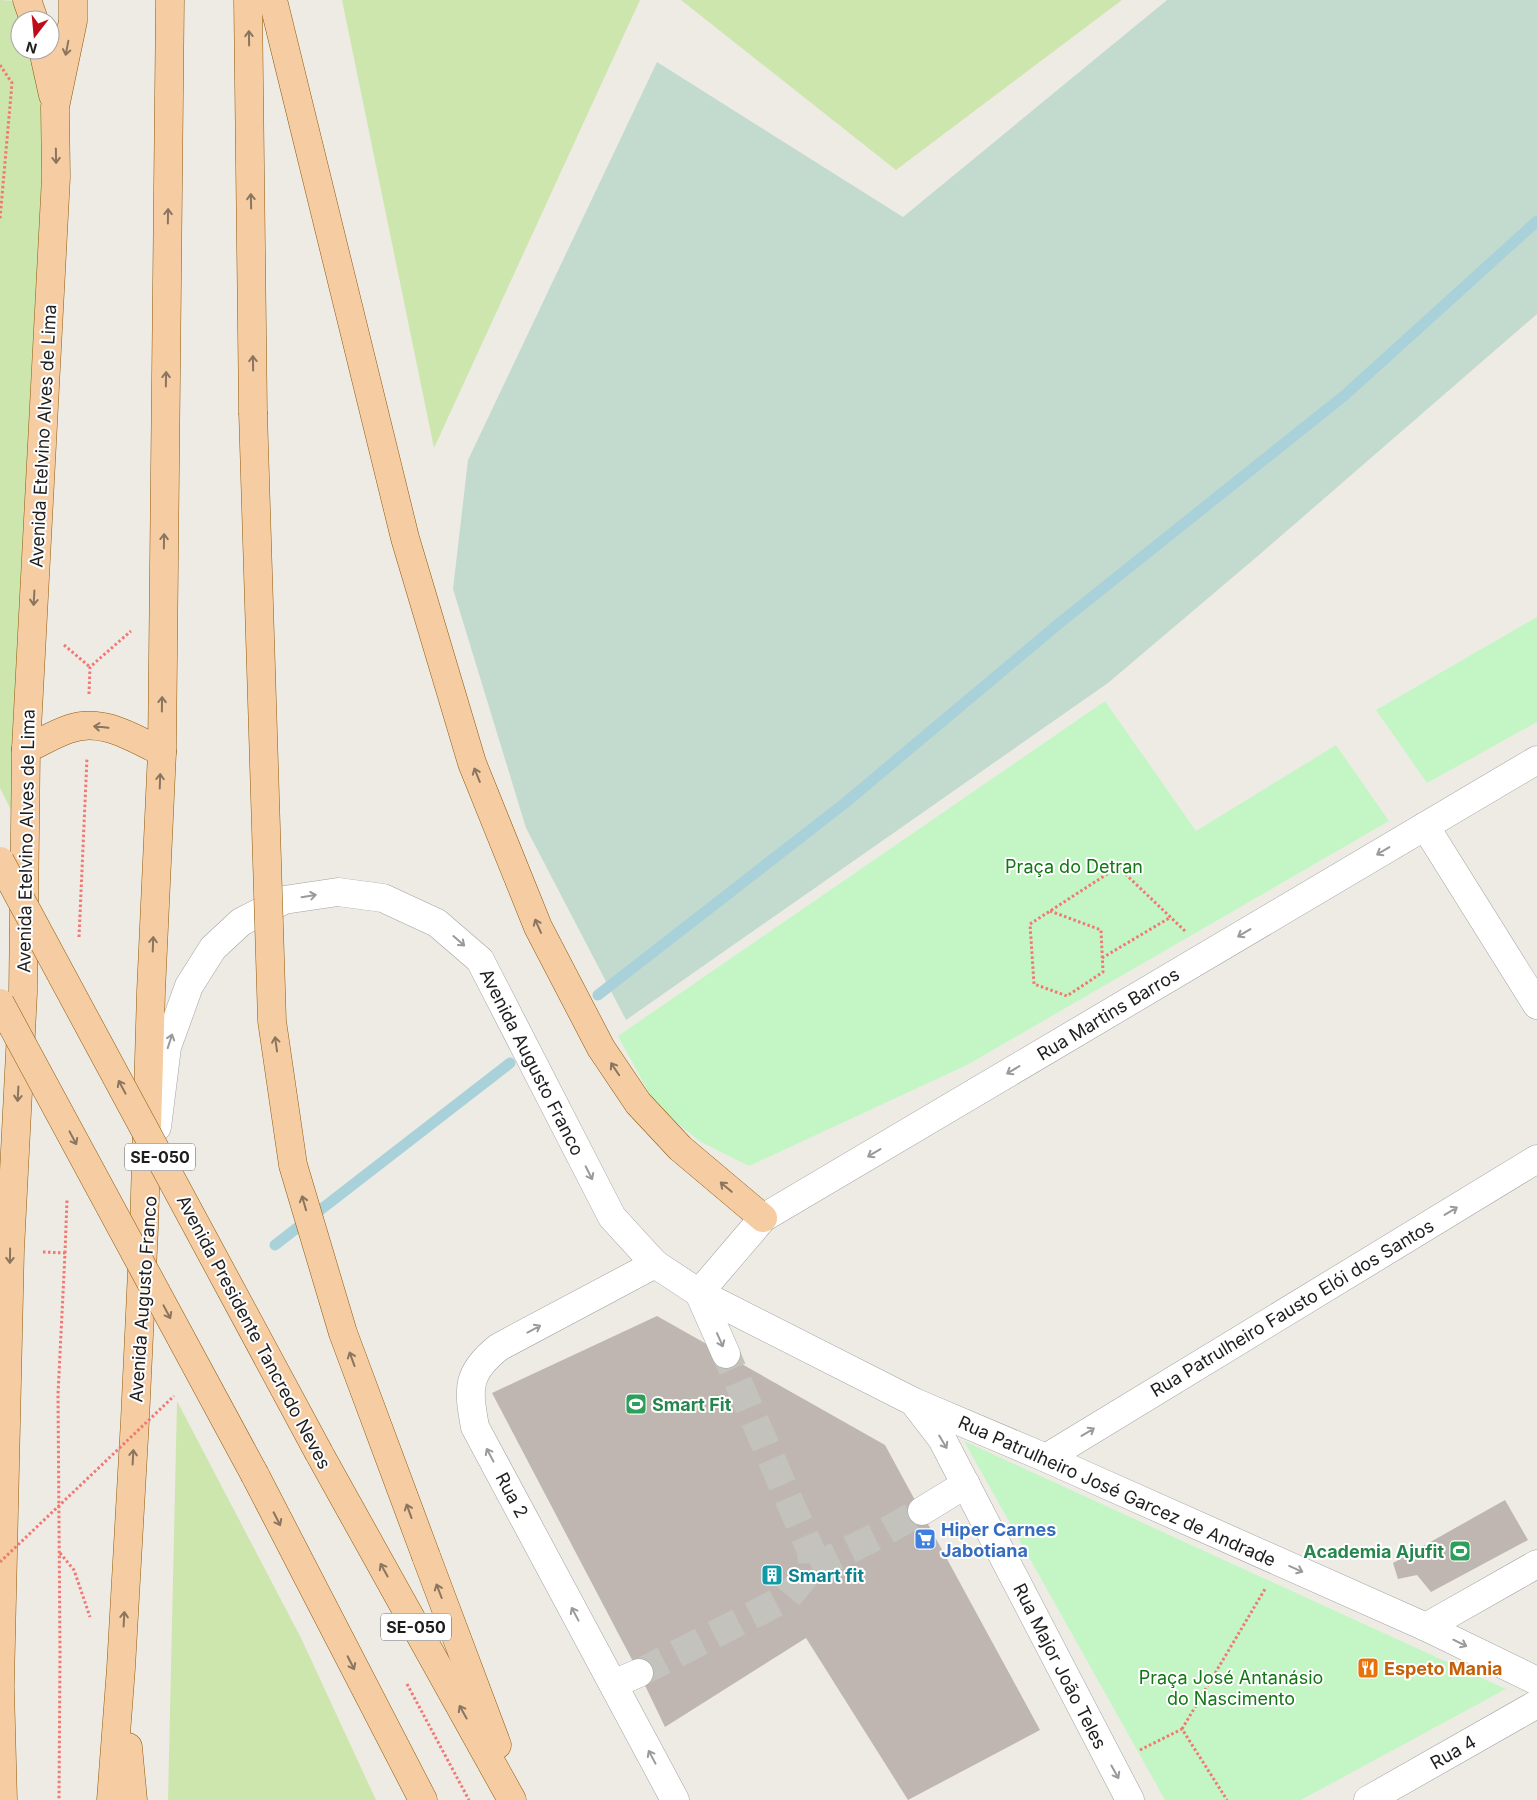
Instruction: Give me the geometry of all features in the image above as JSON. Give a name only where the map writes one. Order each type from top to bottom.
[{"type":"main road","name":"Avenida Etelvino Alves de Lima","points":[[0,1684],[10,1250],[23,993],[26,750],[56,177],[56,107],[73,22],[73,0]]},
{"type":"main road","points":[[144,1228],[151,992],[162,752],[170,0]]},
{"type":"main road","points":[[248,0],[253,412],[272,1021],[293,1165],[343,1333],[518,1800]]},
{"type":"main road","points":[[273,0],[405,538],[470,754],[538,927],[601,1048],[638,1103],[680,1148],[763,1218]]},
{"type":"main road","points":[[46,60],[56,107]]},
{"type":"main road","points":[[26,750],[70,728],[88,726],[113,728],[162,752]]},
{"type":"main road","name":"Avenida Presidente Tancredo Neves","points":[[0,861],[319,1453],[512,1800]]},
{"type":"main road","points":[[0,1003],[255,1475],[423,1800]]},
{"type":"main road","name":"Avenida Augusto Franco","points":[[111,1800],[121,1668],[144,1228]]},
{"type":"main road","points":[[121,1668],[133,1800]]},
{"type":"main road","points":[[0,1689],[3,1800]]},
{"type":"main road","points":[[398,1800],[407,1772]]},
{"type":"street","name":"Rua Martins Barros","points":[[699,1293],[763,1218],[1537,760]]},
{"type":"street","points":[[1425,826],[1537,1005]]},
{"type":"street","name":"Avenida Augusto Franco","points":[[144,1228],[167,1047],[189,986],[213,948],[241,922],[284,900],[338,892],[383,898],[437,923],[480,960],[612,1217],[655,1264],[699,1293],[914,1402]]},
{"type":"street","name":"Rua Patrulheiro Fausto Elói dos Santos","points":[[1046,1458],[1537,1159]]},
{"type":"street","name":"Rua 2","points":[[655,1264],[499,1347],[485,1358],[475,1372],[469,1397],[475,1427],[675,1800]]},
{"type":"street","points":[[699,1293],[726,1354]]},
{"type":"street","name":"Rua Patrulheiro José Garcez de Andrade","points":[[914,1402],[1281,1562],[1426,1627],[1537,1680]]},
{"type":"street","name":"Rua Major João Teles","points":[[914,1402],[942,1439],[1130,1800]]},
{"type":"street","points":[[922,1512],[966,1484]]},
{"type":"street","points":[[1426,1627],[1537,1564]]},
{"type":"street","points":[[613,1684],[639,1673]]},
{"type":"street","name":"Rua 4","points":[[1368,1800],[1537,1704]]},
{"type":"path","points":[[0,65],[12,83],[0,219]]},
{"type":"path","points":[[1050,911],[1100,930],[1103,972],[1067,996],[1034,984],[1030,924],[1050,911],[1118,867],[1209,954]]},
{"type":"path","points":[[1102,958],[1171,918]]},
{"type":"path","points":[[10,1250],[65,1254],[58,1394],[59,1800]]},
{"type":"path","points":[[0,1562],[178,1393]]},
{"type":"path","points":[[1111,1764],[1182,1729],[1281,1562]]},
{"type":"path","points":[[1182,1729],[1227,1800]]},
{"type":"green space","points":[[0,0],[15,1],[17,10],[10,10],[10,60],[46,60],[52,97],[13,814],[0,788]]},
{"type":"green space","points":[[342,0],[640,0],[434,448]]},
{"type":"green space","points":[[681,0],[1122,0],[896,170]]},
{"type":"green space","points":[[1167,0],[1537,0],[1537,314],[1108,683],[626,1020],[526,828],[453,589],[468,460],[657,62],[903,217]]},
{"type":"green space","points":[[1537,617],[1537,722],[1427,783],[1376,710]]},
{"type":"green space","name":"Praça do Detran","points":[[1105,701],[1196,831],[1336,745],[1389,821],[967,1065],[749,1166],[701,1142],[657,1108],[618,1036]]},
{"type":"green space","points":[[177,1401],[301,1638],[376,1800],[168,1800]]},
{"type":"green space","name":"Praça José Antanásio do Nascimento","points":[[964,1441],[1506,1689],[1301,1800],[1165,1800]]},
{"type":"building","name":"Smart fit","points":[[657,1316],[885,1445],[1040,1730],[908,1800],[806,1638],[665,1727],[639,1673],[492,1393]]},
{"type":"building","name":"Academia Ajufit","points":[[1505,1500],[1528,1540],[1431,1592],[1417,1575],[1398,1579],[1393,1563]]},
{"type":"waterway","points":[[598,995],[845,803],[1062,621],[1345,395],[1537,221]]},
{"type":"waterway","points":[[275,1245],[510,1063]]},
{"type":"tunnel","points":[[639,1673],[788,1597],[812,1568],[811,1551],[726,1354]]},
{"type":"tunnel","points":[[812,1568],[879,1535],[922,1511]]},
{"type":"place","name":"Smart Fit","points":[[636,1404]]},
{"type":"place","name":"Hiper Carnes Jabotiana","points":[[925,1539]]},
{"type":"place","name":"Academia Ajufit","points":[[1460,1551]]},
{"type":"place","name":"Smart fit","points":[[772,1575]]},
{"type":"place","name":"Espeto Mania","points":[[1368,1668]]}]
